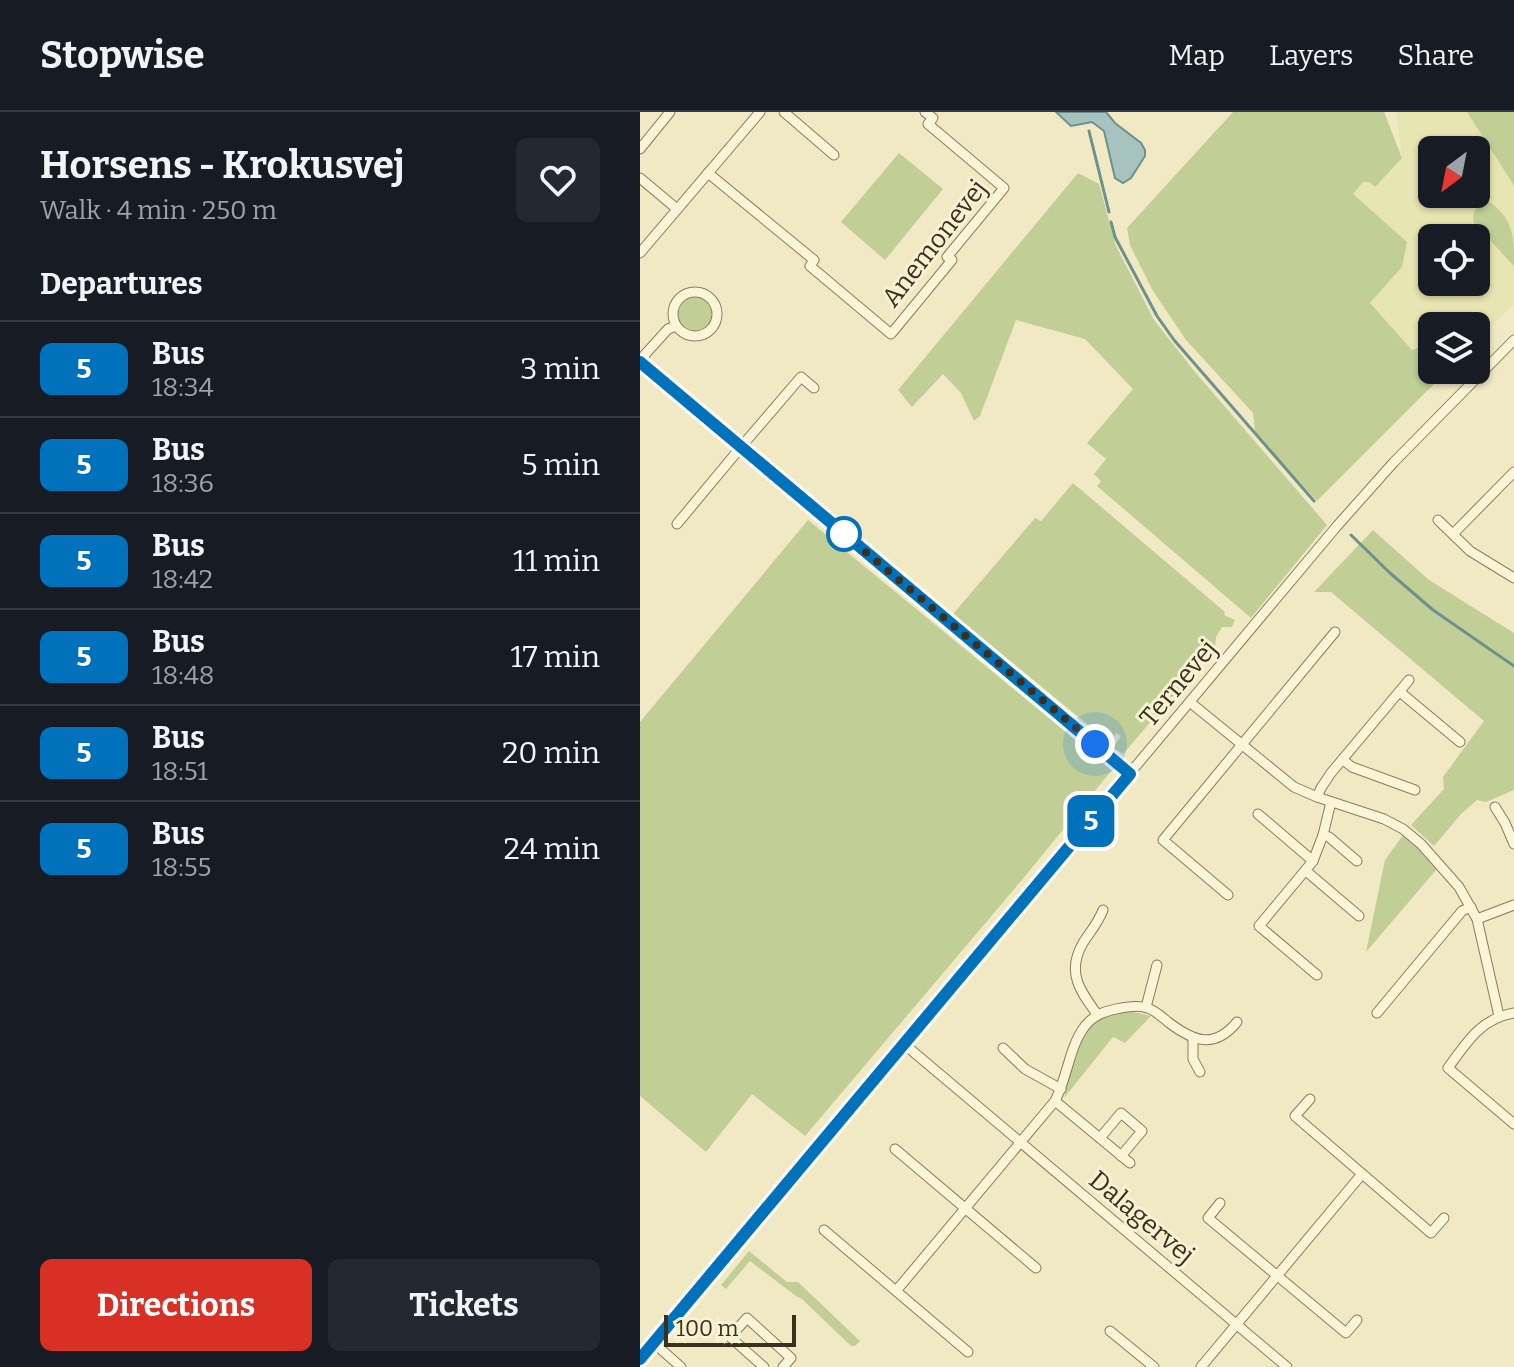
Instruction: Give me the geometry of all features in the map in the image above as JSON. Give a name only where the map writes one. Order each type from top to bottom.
[{"type":"street","points":[[652,112],[663,121]]},
{"type":"street","points":[[640,149],[670,112]]},
{"type":"street","points":[[640,253],[760,112]]},
{"type":"street","points":[[784,112],[834,155]]},
{"type":"street","name":"Anemonevej","points":[[708,173],[814,260],[810,266],[891,334],[952,260],[947,257],[1004,188],[928,124],[933,118],[925,112]]},
{"type":"street","points":[[640,178],[677,209]]},
{"type":"street","points":[[694,292],[713,301],[718,315],[713,328],[707,333],[687,335],[676,326],[673,311],[680,298],[694,292]]},
{"type":"street","points":[[676,326],[668,329],[640,361],[1130,774]]},
{"type":"street","name":"Ternevej","points":[[640,1358],[1337,526],[1394,462],[1514,340]]},
{"type":"street","points":[[677,524],[801,377],[814,388]]},
{"type":"street","points":[[1453,534],[1514,472]]},
{"type":"street","points":[[1438,520],[1470,551],[1514,578]]},
{"type":"street","points":[[1228,895],[1163,840],[1335,632]]},
{"type":"street","points":[[1317,797],[1343,760],[1409,680]]},
{"type":"street","points":[[1400,692],[1460,742]]},
{"type":"street","points":[[1191,703],[1294,787],[1373,815],[1403,829],[1421,844],[1459,887],[1477,919],[1499,1016]]},
{"type":"street","points":[[1343,760],[1352,767],[1415,790]]},
{"type":"street","points":[[1317,975],[1259,926],[1313,861],[1331,802]]},
{"type":"street","points":[[1495,807],[1514,844]]},
{"type":"street","points":[[1258,814],[1313,861]]},
{"type":"street","points":[[1323,835],[1357,861]]},
{"type":"street","points":[[1306,871],[1359,916]]},
{"type":"street","points":[[1477,919],[1514,905]]},
{"type":"street","points":[[1377,1013],[1462,911],[1471,907]]},
{"type":"street","points":[[1097,1014],[1081,992],[1075,967],[1084,943],[1098,924],[1103,910]]},
{"type":"street","points":[[1146,1007],[1157,965]]},
{"type":"street","points":[[896,1291],[1055,1101],[1077,1039],[1097,1014],[1120,1008],[1146,1007],[1193,1038],[1206,1040],[1219,1038],[1237,1022]]},
{"type":"street","points":[[1514,1013],[1499,1016],[1481,1027],[1448,1068],[1514,1124]]},
{"type":"street","points":[[1193,1038],[1193,1059],[1200,1072]]},
{"type":"street","name":"Dalagervej","points":[[904,1044],[1287,1367]]},
{"type":"street","points":[[1003,1048],[1025,1069],[1061,1089]]},
{"type":"street","points":[[1310,1099],[1295,1116],[1431,1233],[1444,1218]]},
{"type":"street","name":"Dalagervej","points":[[1055,1101],[1130,1163]]},
{"type":"street","name":"Dalagervej","points":[[1100,1138],[1121,1113],[1142,1131],[1121,1156]]},
{"type":"street","points":[[895,1149],[1036,1268]]},
{"type":"street","points":[[1201,1367],[1362,1174]]},
{"type":"street","name":"Dalagervej","points":[[1220,1203],[1208,1218],[1346,1333],[1357,1320]]},
{"type":"street","points":[[824,1230],[968,1352]]},
{"type":"street","points":[[764,1367],[730,1337],[747,1318],[791,1358],[783,1367]]},
{"type":"street","points":[[1110,1331],[1154,1367]]},
{"type":"street","points":[[654,1343],[681,1367]]},
{"type":"shaded area","points":[[1396,112],[1467,112],[1482,136],[1418,136],[1418,208],[1490,208],[1490,148],[1514,186],[1514,304],[1493,325],[1490,312],[1418,312],[1418,348],[1412,350],[1370,303],[1402,267],[1353,194],[1363,182],[1369,181],[1375,186],[1402,158]]},
{"type":"green space","points":[[1233,112],[1384,112],[1402,158],[1375,187],[1363,182],[1353,194],[1407,242],[1402,267],[1370,303],[1412,350],[1418,348],[1418,384],[1434,384],[1317,501],[1255,433],[1253,413],[1186,340],[1153,291],[1130,245],[1127,228]]},
{"type":"green space","points":[[1467,112],[1514,112],[1514,186],[1490,148],[1490,136],[1482,136]]},
{"type":"green space","points":[[899,153],[943,189],[885,260],[841,222]]},
{"type":"green space","points":[[1078,173],[1099,184],[1116,246],[1154,320],[1327,525],[1251,618],[1097,486],[1101,481],[1094,474],[1106,459],[1087,443],[1133,389],[1085,339],[1016,320],[980,416],[974,421],[961,393],[943,374],[912,407],[898,390]]},
{"type":"green space","points":[[1490,202],[1504,216],[1513,238],[1514,266],[1490,240],[1490,224],[1474,223],[1475,210],[1490,208]]},
{"type":"green space","points":[[695,297],[708,302],[713,315],[708,328],[695,333],[682,328],[677,315],[682,302]]},
{"type":"green space","points":[[1073,483],[1225,612],[1224,615],[1235,620],[1232,627],[1222,627],[1215,647],[1123,754],[1113,748],[1121,736],[1116,733],[1109,742],[953,614],[1035,518],[1041,521]]},
{"type":"green space","points":[[808,520],[1112,770],[805,1136],[752,1094],[706,1152],[640,1096],[640,722]]},
{"type":"green space","points":[[1373,530],[1429,580],[1514,633],[1514,790],[1486,802],[1477,800],[1434,846],[1411,825],[1444,789],[1443,777],[1484,721],[1331,592],[1314,592]]},
{"type":"green space","points":[[1403,835],[1415,844],[1436,870],[1366,952],[1385,860]]},
{"type":"green space","points":[[1130,1011],[1151,1016],[1125,1043],[1113,1037],[1064,1098],[1074,1058],[1088,1029],[1102,1018]]},
{"type":"green space","points":[[749,1251],[787,1282],[798,1282],[860,1341],[851,1346],[802,1299],[750,1261],[726,1289],[721,1285]]},
{"type":"water","points":[[1056,112],[1106,112],[1145,150],[1145,156],[1131,178],[1123,183],[1115,178],[1104,131],[1092,122],[1071,126]]},
{"type":"waterway","points":[[1089,131],[1109,212]]},
{"type":"waterway","points":[[1111,222],[1115,237],[1157,316],[1174,340],[1314,501]]},
{"type":"waterway","points":[[1351,535],[1433,610],[1514,666]]},
{"type":"bus line","name":"5","points":[[640,362],[1130,774],[640,1359]]},
{"type":"route","points":[[844,534],[1095,744]]}]
